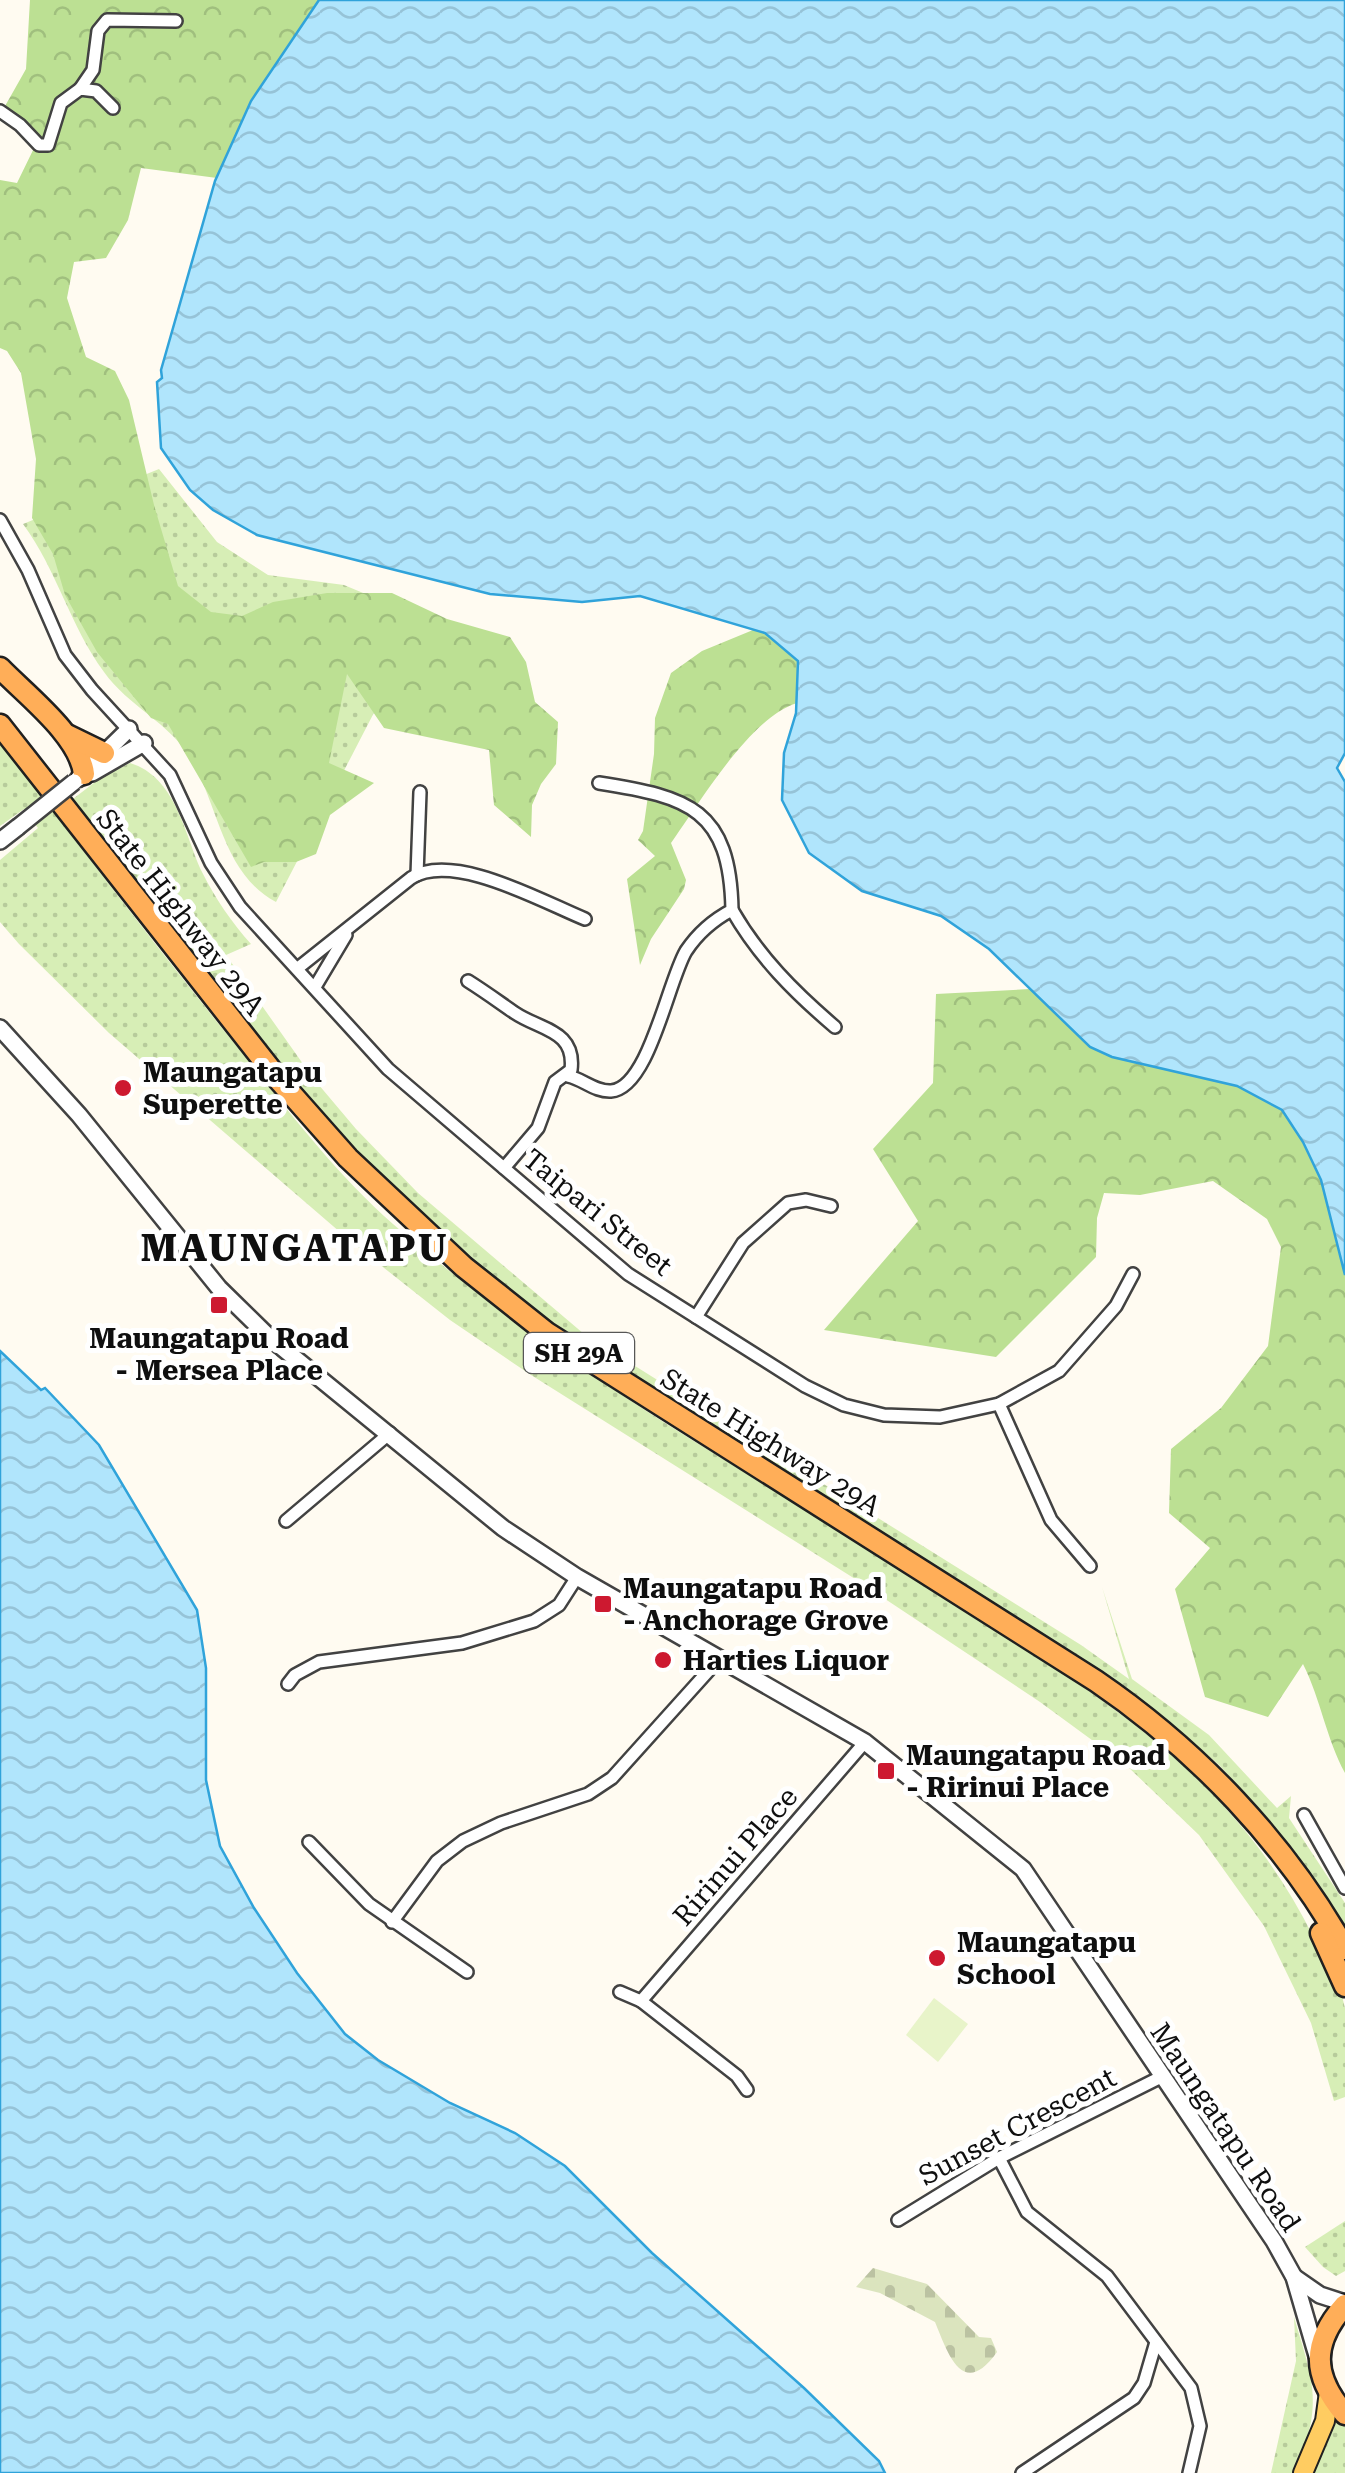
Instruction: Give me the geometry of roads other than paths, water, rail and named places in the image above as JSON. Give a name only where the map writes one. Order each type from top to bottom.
[{"type":"highway","points":[[0,668],[65,734],[78,755],[79,778]]},
{"type":"highway","name":"State Highway 29A","points":[[0,725],[279,1080],[348,1158],[437,1244],[548,1333],[1123,1699],[1215,1778],[1314,1897],[1345,1950]]},
{"type":"highway","points":[[65,734],[104,753]]},
{"type":"highway","name":"State Highway 29A","points":[[1275,1848],[1315,1920],[1345,1986]]},
{"type":"highway","points":[[1345,2304],[1325,2331],[1319,2364],[1329,2392],[1345,2414]]},
{"type":"main road","points":[[1304,2473],[1325,2420],[1329,2392]]},
{"type":"street","points":[[0,111],[39,145],[48,145],[61,103],[80,89],[93,70],[98,32],[106,20],[176,22]]},
{"type":"street","points":[[80,89],[96,91],[112,108]]},
{"type":"street","name":"Taipari Street","points":[[0,520],[28,570],[65,656],[180,790],[222,882],[261,932],[388,1069],[628,1274],[804,1386],[858,1410],[940,1417],[998,1404],[1058,1371],[1126,1294],[1133,1274]]},
{"type":"street","points":[[0,841],[79,778],[129,729]]},
{"type":"street","points":[[79,778],[144,744]]},
{"type":"street","points":[[598,783],[654,792],[703,816],[718,833],[727,855],[732,910],[754,948],[835,1028]]},
{"type":"street","points":[[417,874],[420,792]]},
{"type":"street","points":[[298,968],[417,874],[435,869],[522,890],[585,919]]},
{"type":"street","points":[[568,1076],[600,1090],[618,1090],[627,1085],[644,1058],[675,973],[688,949],[714,920],[732,910]]},
{"type":"street","points":[[315,987],[351,928]]},
{"type":"street","points":[[468,981],[516,1014],[560,1035],[568,1045],[572,1064],[568,1076],[555,1082],[538,1128],[504,1168]]},
{"type":"street","name":"Maungatapu Road","points":[[0,1028],[69,1103],[235,1305],[282,1348],[502,1528],[577,1578],[865,1742],[1024,1869],[1262,2222],[1294,2277],[1319,2364]]},
{"type":"street","points":[[696,1318],[743,1243],[788,1203],[806,1200],[831,1206]]},
{"type":"street","points":[[998,1404],[1050,1520],[1090,1566]]},
{"type":"street","points":[[286,1521],[390,1433]]},
{"type":"street","points":[[288,1684],[295,1675],[319,1662],[462,1642],[534,1621],[559,1605],[577,1578]]},
{"type":"street","points":[[392,1922],[437,1861],[463,1842],[502,1822],[588,1794],[612,1778],[720,1658]]},
{"type":"street","name":"Ririnui Place","points":[[641,2001],[865,1742]]},
{"type":"street","points":[[1304,1815],[1345,1888]]},
{"type":"street","points":[[309,1842],[350,1887],[392,1922],[467,1972]]},
{"type":"street","points":[[620,1992],[641,2001],[737,2076],[747,2090]]},
{"type":"street","name":"Sunset Crescent","points":[[898,2220],[999,2158],[1161,2077]]},
{"type":"street","points":[[999,2158],[1027,2212],[1096,2265],[1191,2388],[1197,2400],[1200,2426],[1189,2473]]},
{"type":"street","points":[[1294,2277],[1320,2295],[1345,2304]]},
{"type":"street","points":[[1022,2473],[1134,2398],[1144,2383],[1156,2342]]},
{"type":"water","points":[[319,0],[1345,0],[1345,753],[1337,768],[1345,782],[1345,1275],[1321,1180],[1282,1110],[1237,1086],[1112,1057],[1090,1047],[989,949],[941,916],[862,891],[809,853],[782,800],[784,753],[796,713],[798,661],[765,633],[640,596],[582,602],[490,594],[257,535],[213,510],[190,490],[161,448],[157,382],[162,378],[161,370],[215,181],[251,101]]},
{"type":"water","points":[[0,1351],[41,1390],[45,1388],[99,1445],[197,1610],[206,1668],[206,1780],[220,1846],[254,1908],[297,1973],[345,2034],[378,2060],[450,2103],[515,2133],[565,2166],[652,2253],[804,2388],[879,2461],[885,2473],[0,2473]]},
{"type":"place","name":"Maungatapu Superette","points":[[123,1088]]},
{"type":"place","name":"Maungatapu Road - Mersea Place","points":[[219,1305]]},
{"type":"place","name":"Maungatapu Road - Anchorage Grove","points":[[603,1604]]},
{"type":"place","name":"Harties Liquor","points":[[663,1660]]},
{"type":"place","name":"Maungatapu Road - Ririnui Place","points":[[886,1771]]},
{"type":"place","name":"Maungatapu School","points":[[937,1958]]},
{"type":"district","name":"MAUNGATAPU","points":[[295,1248]]}]
